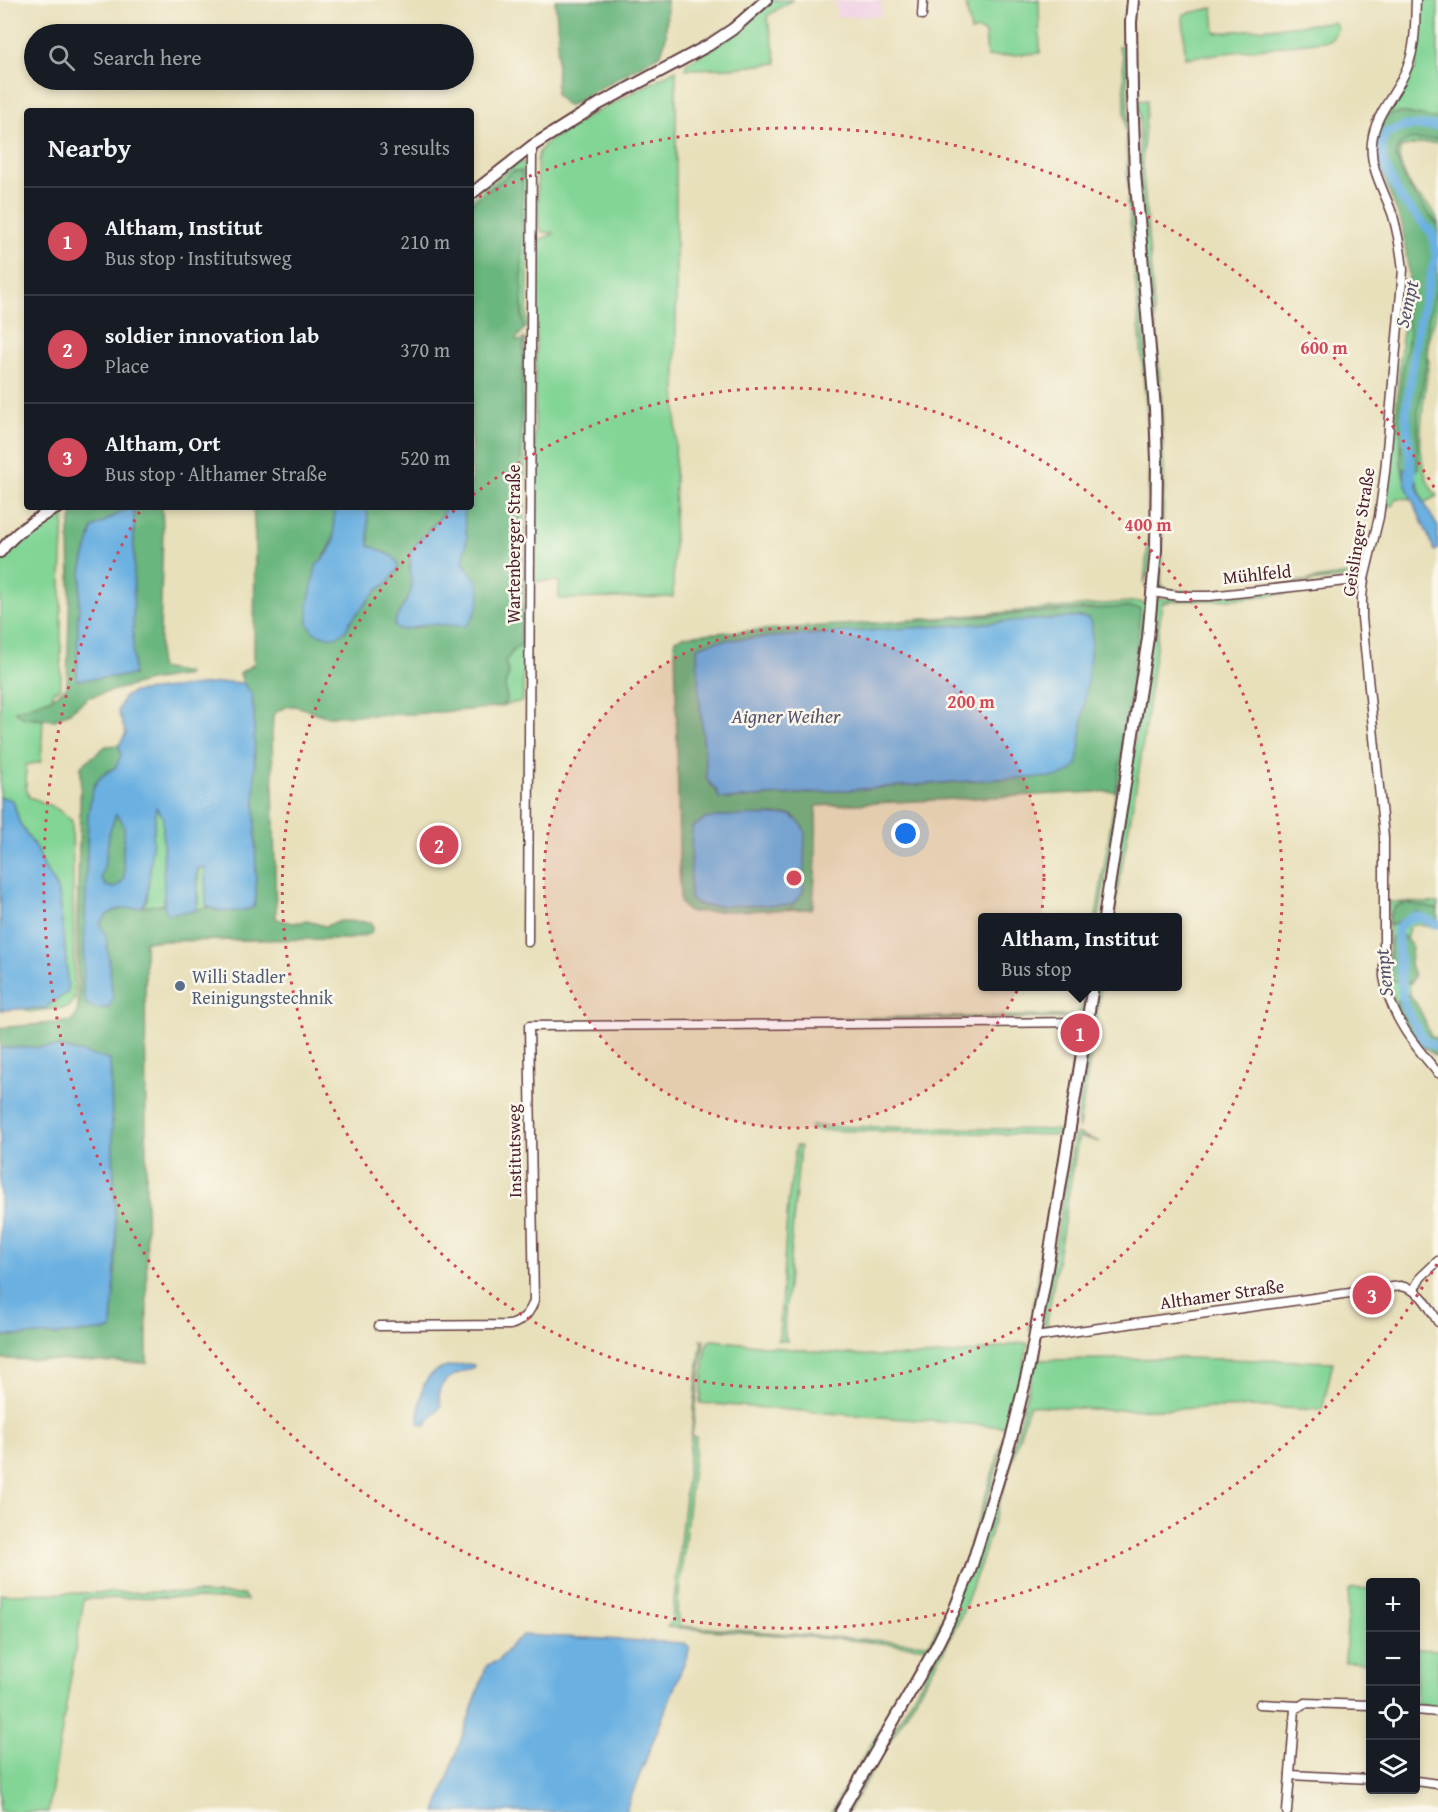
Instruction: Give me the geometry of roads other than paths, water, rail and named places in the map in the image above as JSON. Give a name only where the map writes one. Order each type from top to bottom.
[{"type":"main road","points":[[474,192],[532,146],[599,104],[709,45],[733,29],[765,0]]},
{"type":"main road","points":[[1105,913],[1148,638],[1153,592],[1157,501],[1156,430],[1140,245],[1133,128],[1132,0]]},
{"type":"main road","points":[[0,552],[6,543],[29,524],[53,510]]},
{"type":"main road","points":[[841,1812],[935,1649],[962,1593],[1017,1418],[1035,1337],[1092,991]]},
{"type":"street","points":[[922,15],[923,0]]},
{"type":"street","name":"Geislinger Straße","points":[[1416,0],[1415,31],[1411,54],[1401,82],[1374,127],[1372,144],[1372,158],[1393,216],[1403,270],[1384,483],[1379,517],[1364,579],[1362,618],[1384,837],[1384,977],[1387,994],[1403,1028],[1414,1046],[1438,1072]]},
{"type":"street","name":"Wartenberger Straße","points":[[528,942],[532,146]]},
{"type":"street","name":"Mühlfeld","points":[[1153,592],[1178,596],[1210,596],[1364,579]]},
{"type":"street","name":"Institutsweg","points":[[379,1326],[510,1325],[519,1322],[532,1306],[534,1300],[529,1026],[1088,1022]]},
{"type":"street","points":[[1438,1261],[1421,1277],[1413,1290],[1424,1299],[1438,1322]]},
{"type":"street","name":"Althamer Straße","points":[[1035,1337],[1400,1286],[1413,1290]]},
{"type":"street","points":[[1287,1812],[1295,1709],[1305,1703],[1366,1705]]},
{"type":"street","points":[[1260,1704],[1299,1706]]},
{"type":"street","points":[[1420,1710],[1438,1712]]},
{"type":"street","points":[[1290,1775],[1366,1779]]},
{"type":"street","points":[[1420,1782],[1438,1785]]},
{"type":"water","points":[[1404,469],[1413,469],[1419,492],[1438,527],[1438,549],[1435,551],[1409,493]]},
{"type":"water","points":[[125,510],[134,510],[133,675],[77,680],[82,567],[93,528]]},
{"type":"water","points":[[334,510],[367,510],[369,545],[392,556],[397,561],[398,569],[389,582],[376,591],[346,630],[336,637],[313,632],[308,623],[308,605],[316,566],[328,553],[334,541]]},
{"type":"water","points":[[444,510],[463,510],[467,539],[463,562],[479,586],[480,597],[477,608],[466,626],[431,624],[397,629],[394,624],[411,592],[410,554],[415,545]]},
{"type":"water","name":"Aigner Weiher","points":[[1080,617],[1089,619],[1092,624],[1092,637],[1078,762],[1066,774],[1056,777],[995,779],[728,799],[719,798],[717,791],[707,780],[697,648],[702,645],[731,640]]},
{"type":"water","points":[[229,682],[243,683],[252,694],[256,898],[254,907],[243,910],[225,911],[208,907],[205,868],[198,868],[196,910],[167,914],[164,905],[163,817],[156,807],[147,899],[142,907],[118,909],[109,913],[100,924],[106,936],[113,998],[109,1008],[94,1008],[86,1004],[83,994],[90,799],[97,782],[116,767],[121,755],[119,745],[126,734],[118,711],[124,697],[134,692]],"holes":[[[116,814],[124,828],[125,872],[123,880],[115,888],[106,886],[101,878],[109,833]]]},
{"type":"water","points":[[0,798],[13,800],[19,822],[38,851],[60,899],[68,992],[45,1008],[0,1010]]},
{"type":"water","points":[[791,815],[802,825],[805,832],[803,892],[792,905],[703,906],[690,899],[692,827],[705,819],[722,816]]},
{"type":"water","points":[[59,1047],[110,1060],[116,1241],[112,1330],[53,1335],[0,1336],[0,1048]]},
{"type":"water","points":[[474,1365],[473,1368],[453,1376],[442,1385],[439,1397],[441,1406],[425,1425],[418,1423],[423,1386],[427,1379],[441,1369]]},
{"type":"water","points":[[523,1635],[685,1643],[690,1648],[625,1812],[436,1812],[487,1665],[498,1661]]},
{"type":"waterway","name":"Sempt","points":[[1412,479],[1406,414],[1418,327],[1436,255],[1433,234],[1402,200],[1383,162],[1382,146],[1385,133],[1407,126],[1438,126]]},
{"type":"waterway","name":"Sempt","points":[[1438,924],[1414,917],[1397,929],[1403,1003],[1424,1041],[1438,1047]]},
{"type":"place","name":"soldier innovation lab","points":[[439,845]]},
{"type":"place","name":"Willi Stadler Reinigungstechnik","points":[[180,986]]},
{"type":"place","name":"Altham, Institut","points":[[1080,1033]]},
{"type":"place","name":"Altham, Ort","points":[[1372,1295]]}]
